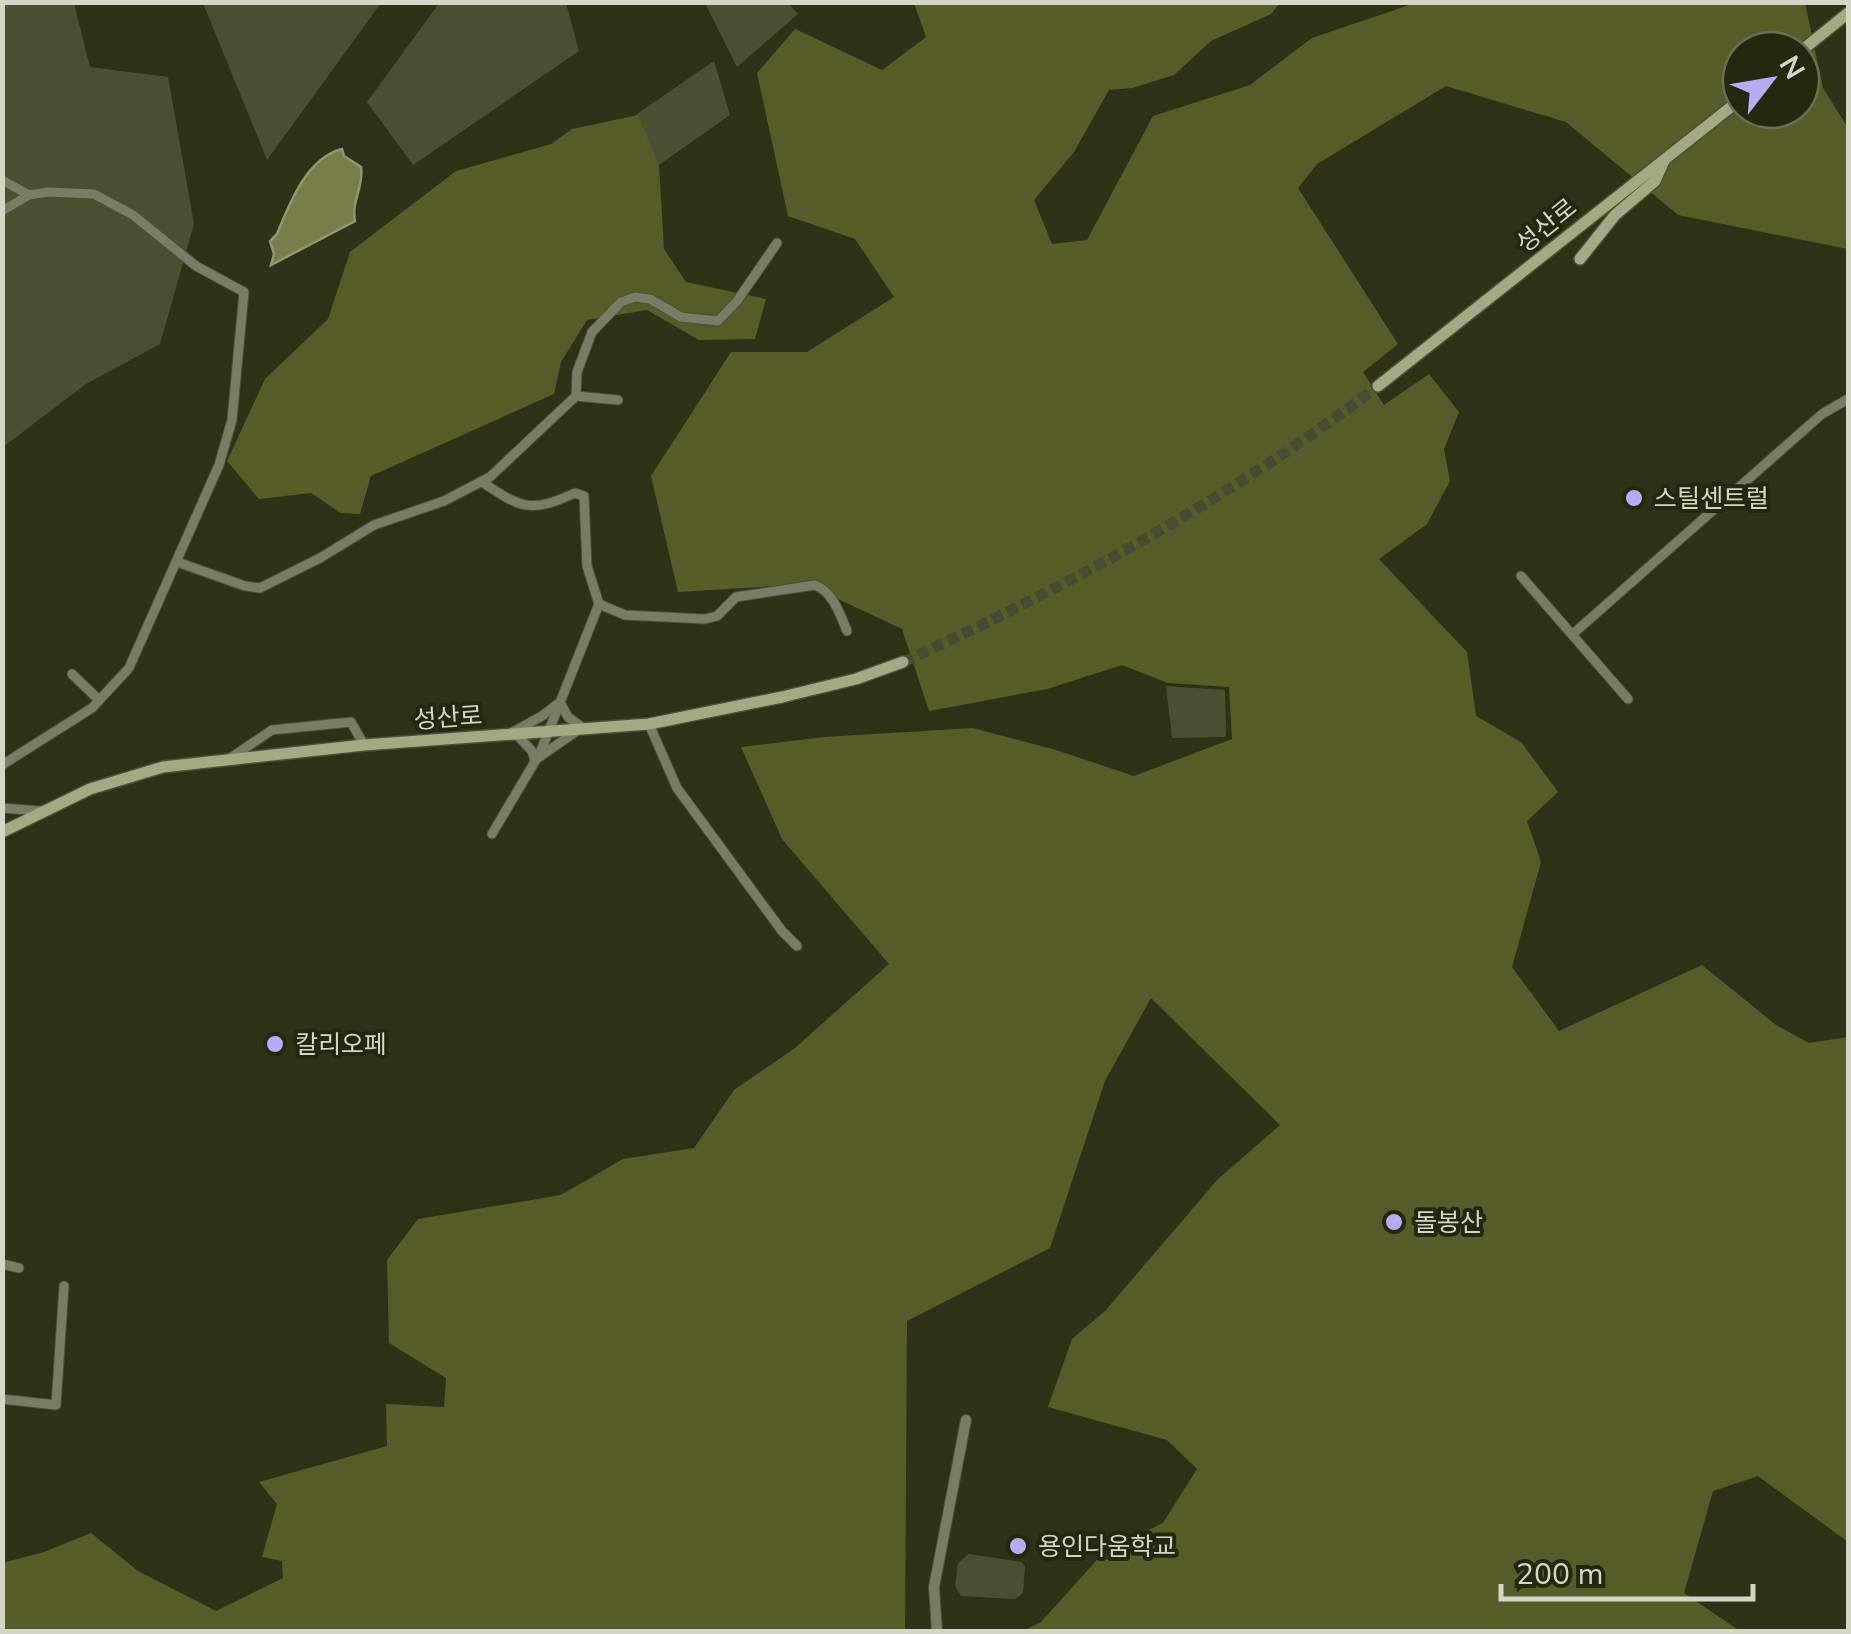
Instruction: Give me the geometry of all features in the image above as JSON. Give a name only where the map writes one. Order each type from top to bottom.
[{"type":"main road","points":[[1821,35],[1848,13]]},
{"type":"main road","name":"성산로","points":[[1378,386],[1721,115]]},
{"type":"main road","points":[[1580,259],[1615,214],[1656,181],[1665,159]]},
{"type":"main road","name":"성산로","points":[[3,832],[90,789],[164,766],[364,745],[649,724],[856,679],[903,662]]},
{"type":"street","points":[[2,180],[29,195]]},
{"type":"street","points":[[2,211],[29,195],[94,194],[132,215],[196,266],[244,292],[232,420],[219,465],[129,668],[92,708],[5,763],[2,773]]},
{"type":"street","points":[[177,562],[260,588],[374,526],[444,501],[482,482],[576,396],[577,372],[592,332],[621,302],[635,297],[650,299],[681,317],[718,321],[746,289],[777,243]]},
{"type":"street","points":[[576,396],[618,400]]},
{"type":"street","points":[[1574,633],[1822,414],[1848,399]]},
{"type":"street","points":[[482,482],[498,493],[538,507],[575,493],[584,496],[587,566],[599,604],[535,760],[492,834]]},
{"type":"street","points":[[1521,576],[1628,699]]},
{"type":"street","points":[[599,604],[625,615],[705,619],[717,616],[736,597],[815,585],[833,600],[847,630]]},
{"type":"street","points":[[72,674],[99,700]]},
{"type":"street","points":[[535,760],[581,730],[560,702]]},
{"type":"street","points":[[535,760],[532,751],[511,736],[560,702]]},
{"type":"street","points":[[229,760],[272,730],[350,722],[364,745]]},
{"type":"street","points":[[649,724],[677,788],[797,946]]},
{"type":"street","points":[[2,808],[40,811]]},
{"type":"street","points":[[2,1264],[19,1268]]},
{"type":"street","points":[[2,1399],[56,1405],[64,1286]]},
{"type":"street","points":[[937,1632],[934,1587],[966,1420]]},
{"type":"shaded area","points":[[440,2],[566,3],[579,51],[413,165],[367,102]]},
{"type":"shaded area","points":[[2,3],[74,3],[90,67],[168,77],[194,224],[160,344],[86,384],[3,447]]},
{"type":"shaded area","points":[[203,3],[381,3],[267,160]]},
{"type":"shaded area","points":[[705,3],[788,3],[798,14],[737,67]]},
{"type":"shaded area","points":[[914,3],[1280,3],[1271,14],[1211,41],[1174,75],[1132,88],[1109,90],[1074,152],[1034,200],[1052,244],[1087,240],[1153,116],[1250,85],[1312,38],[1415,3],[1805,3],[1811,30],[1721,30],[1721,130],[1821,130],[1821,79],[1848,128],[1848,249],[1678,215],[1566,122],[1446,86],[1317,164],[1298,188],[1398,344],[1363,372],[1384,405],[1429,374],[1459,412],[1444,449],[1450,481],[1427,524],[1379,559],[1467,652],[1476,716],[1521,742],[1558,792],[1527,821],[1541,862],[1512,967],[1559,1031],[1702,965],[1776,1025],[1809,1043],[1848,1037],[1848,1542],[1758,1476],[1713,1491],[1684,1593],[1740,1631],[1023,1631],[1041,1622],[1104,1552],[1163,1523],[1197,1469],[1167,1440],[1048,1407],[1072,1339],[1105,1311],[1218,1179],[1280,1125],[1151,998],[1105,1081],[1050,1248],[907,1321],[905,1631],[3,1631],[2,1563],[91,1533],[138,1571],[216,1611],[283,1578],[282,1561],[262,1557],[277,1504],[259,1482],[387,1446],[386,1404],[444,1407],[446,1378],[389,1343],[387,1260],[418,1219],[561,1195],[623,1159],[694,1148],[734,1090],[795,1048],[889,964],[782,839],[741,747],[824,737],[973,728],[1134,776],[1232,739],[1229,687],[1168,683],[1122,665],[1047,689],[929,711],[902,629],[806,584],[678,592],[651,476],[731,352],[807,352],[894,297],[855,239],[788,216],[757,73],[795,29],[882,70],[926,37]]},
{"type":"shaded area","points":[[714,61],[730,115],[659,165],[634,116]]},
{"type":"shaded area","points":[[638,115],[659,165],[664,249],[686,282],[766,299],[755,339],[699,340],[647,310],[587,320],[561,362],[554,394],[371,476],[360,514],[341,513],[311,493],[259,499],[227,461],[265,379],[328,319],[350,252],[456,171],[551,144],[572,129]]},
{"type":"shaded area","points":[[342,149],[344,156],[361,167],[355,221],[271,265],[274,254],[270,241],[301,183],[319,162]]},
{"type":"shaded area","points":[[1166,686],[1225,690],[1226,737],[1172,738]]},
{"type":"shaded area","points":[[969,1554],[1022,1562],[1023,1593],[1015,1599],[961,1596],[955,1586],[958,1563]]},
{"type":"tunnel","points":[[903,662],[1148,537],[1265,466],[1378,386]]},
{"type":"place","name":"스틸센트럴","points":[[1634,498]]},
{"type":"place","name":"칼리오페","points":[[275,1044]]},
{"type":"place","name":"돌봉산","points":[[1394,1222]]},
{"type":"place","name":"용인다움학교","points":[[1018,1546]]}]
